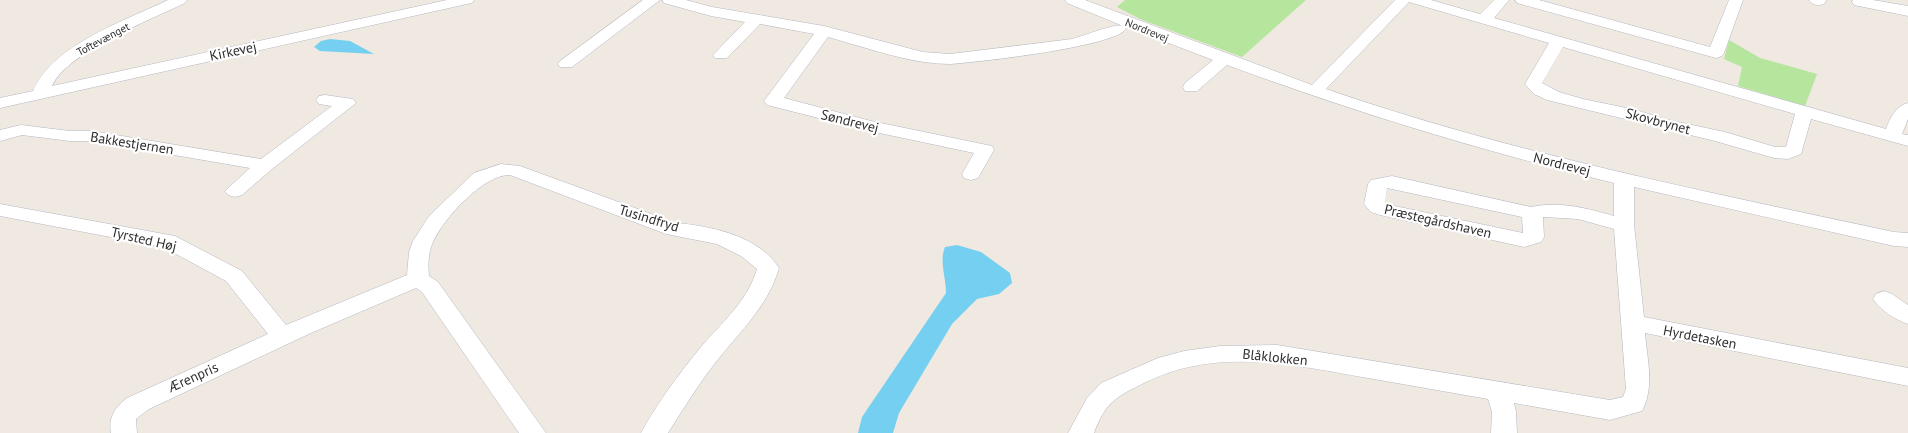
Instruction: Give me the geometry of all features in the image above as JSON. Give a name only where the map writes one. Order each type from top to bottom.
[{"type":"street","name":"Toftevænget","points":[[40,94],[49,75],[61,64],[92,44],[180,0]]},
{"type":"street","name":"Kirkevej","points":[[0,103],[467,0]]},
{"type":"street","points":[[566,64],[653,0]]},
{"type":"street","points":[[669,0],[755,20],[824,31],[923,57],[950,59],[1072,44],[1097,38],[1118,29]]},
{"type":"street","name":"Nordrevej","points":[[1072,0],[1223,60],[1387,116],[1492,146],[1624,179],[1894,239],[1908,240]]},
{"type":"street","points":[[1314,92],[1403,0]]},
{"type":"street","points":[[1415,0],[1900,139],[1899,119],[1908,108]]},
{"type":"street","points":[[1484,20],[1502,0]]},
{"type":"street","points":[[1522,0],[1716,53],[1736,0]]},
{"type":"street","points":[[1859,2],[1908,11]]},
{"type":"street","points":[[721,55],[755,20]]},
{"type":"street","name":"Søndrevej","points":[[824,31],[773,101],[870,126],[985,150],[971,174]]},
{"type":"street","name":"Skovbrynet","points":[[1558,42],[1533,84],[1540,90],[1553,96],[1580,104],[1636,115],[1659,123],[1719,136],[1774,152],[1788,153],[1794,150],[1804,112]]},
{"type":"street","points":[[1190,87],[1223,60]]},
{"type":"street","points":[[235,192],[265,165],[347,103],[325,100]]},
{"type":"street","name":"Bakkestjernen","points":[[0,136],[21,130],[70,136],[92,136],[265,165]]},
{"type":"street","name":"Tusindfryd","points":[[418,279],[418,253],[425,236],[433,224],[481,177],[489,172],[506,169],[673,229],[691,230],[730,242],[760,258],[768,268],[766,283],[740,320],[729,330],[707,357],[654,433]]},
{"type":"street","points":[[1624,179],[1624,225],[1633,322]]},
{"type":"street","name":"Præstegårdshaven","points":[[1531,213],[1534,237],[1524,240],[1386,211],[1374,204],[1378,184],[1392,182],[1531,213],[1545,209],[1562,209],[1624,225]]},
{"type":"street","name":"Tyrsted Høj","points":[[0,210],[168,242],[186,250],[234,276],[283,336]]},
{"type":"street","points":[[283,336],[418,279],[430,287],[533,433]]},
{"type":"street","points":[[1884,298],[1908,316]]},
{"type":"street","name":"Hyrdetasken","points":[[1633,322],[1655,328],[1908,377]]},
{"type":"street","name":"Blåklokken","points":[[1081,433],[1084,423],[1105,392],[1151,368],[1190,356],[1230,352],[1276,354],[1610,410],[1633,404],[1638,389],[1633,322]]},
{"type":"street","name":"Ærenpris","points":[[124,433],[121,422],[124,416],[140,402],[283,336]]},
{"type":"street","points":[[1498,392],[1504,412],[1504,433]]},
{"type":"green space","points":[[1125,0],[1306,0],[1242,57],[1140,19],[1117,7]]},
{"type":"green space","points":[[1729,40],[1760,58],[1817,74],[1805,106],[1738,86],[1742,67],[1724,59]]},
{"type":"water","points":[[330,39],[350,41],[374,54],[320,51],[314,47],[321,41]]},
{"type":"water","points":[[957,245],[981,252],[1010,273],[1012,283],[999,294],[977,299],[952,324],[899,413],[893,433],[858,433],[862,417],[946,293],[943,252],[945,247]]}]
